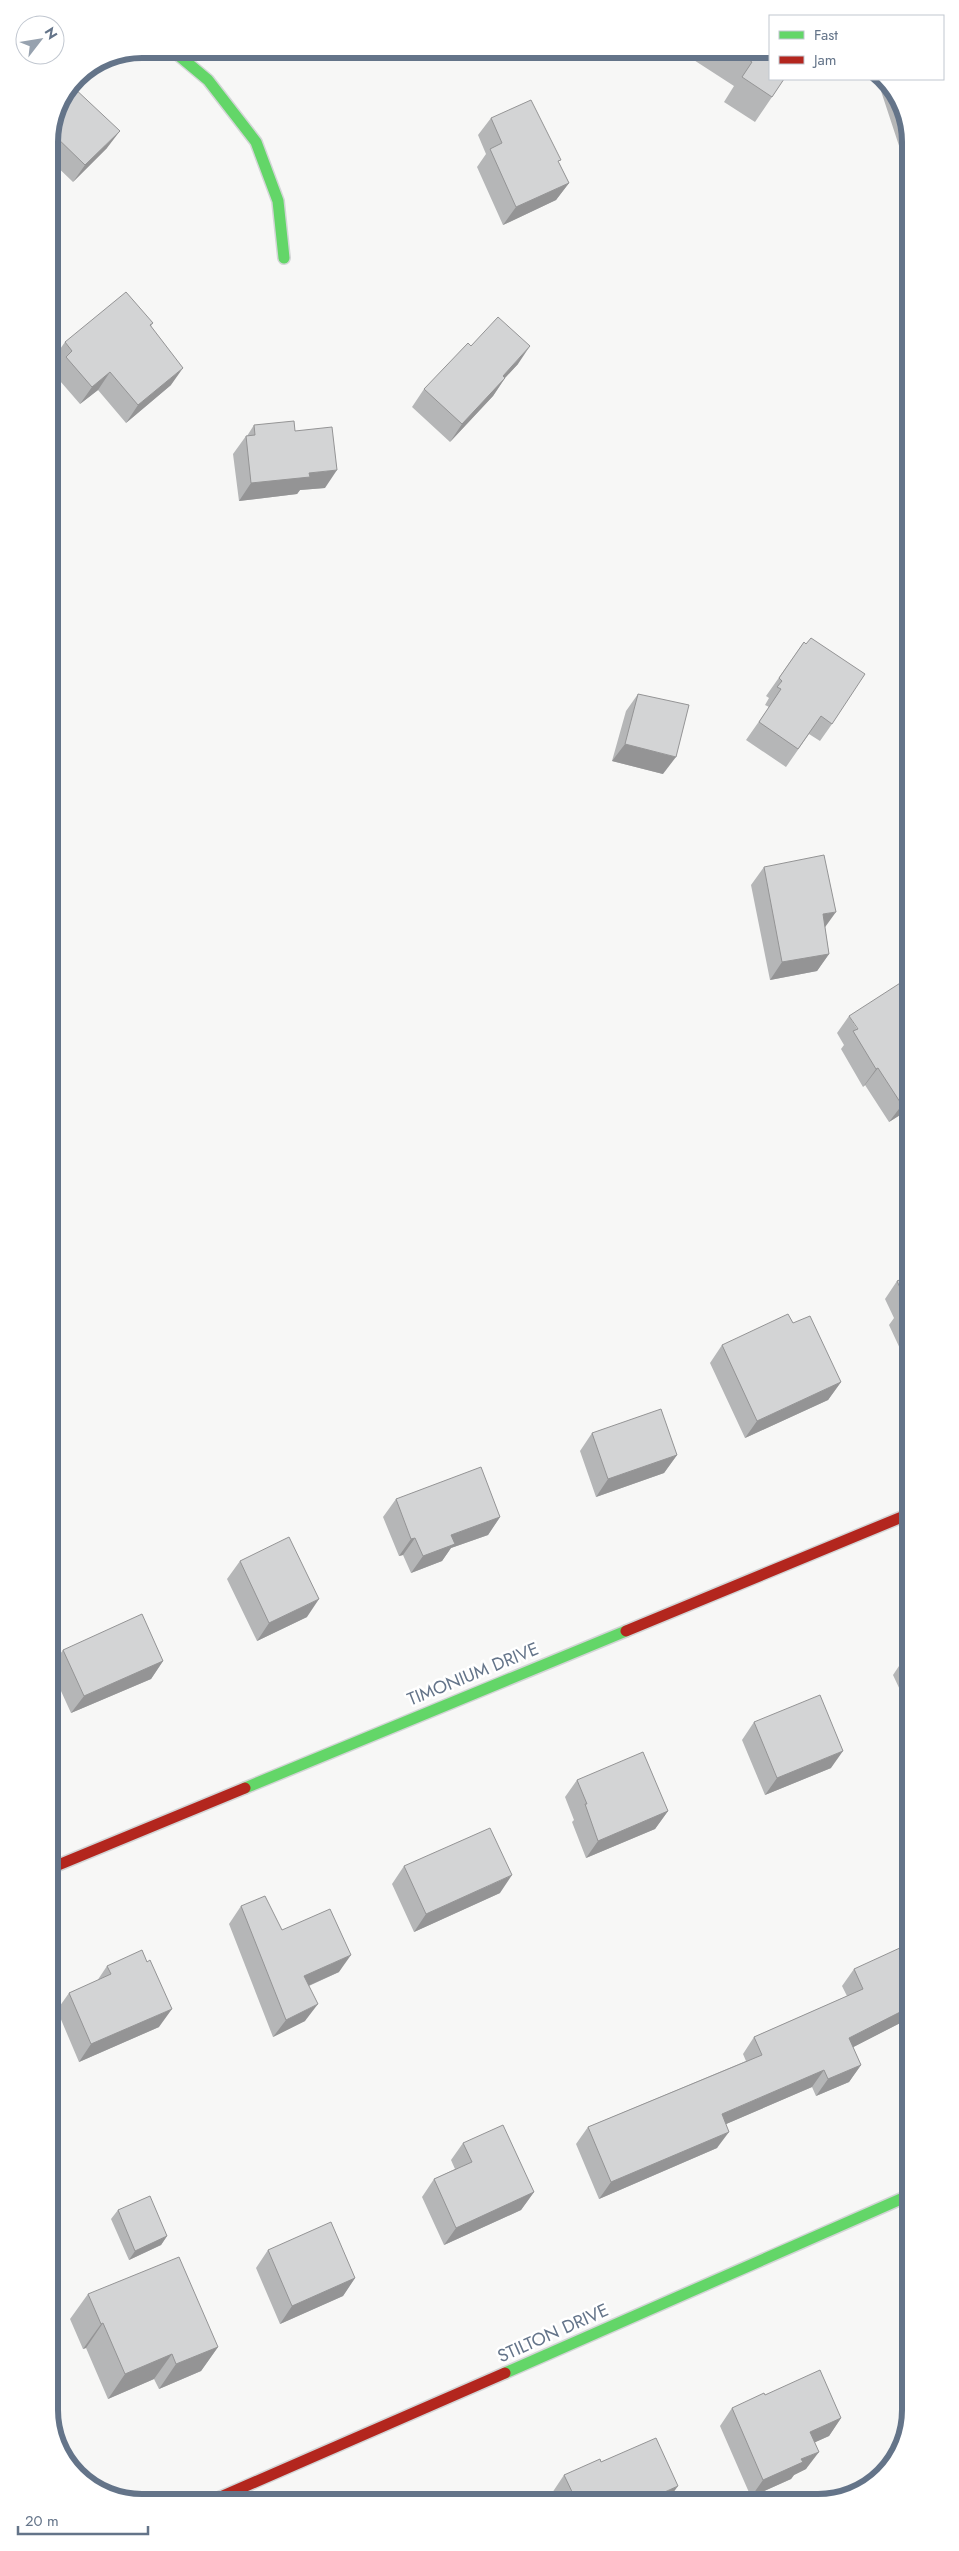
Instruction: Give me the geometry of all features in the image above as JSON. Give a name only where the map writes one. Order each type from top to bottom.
[{"type":"street","points":[[182,58],[208,80],[256,142],[278,201],[284,258]]},
{"type":"street","name":"TIMONIUM DRIVE","points":[[58,1865],[902,1517]]},
{"type":"street","name":"STILTON DRIVE","points":[[231,2493],[902,2199]]},
{"type":"building","points":[[746,58],[769,58],[769,80],[783,80],[772,97],[742,77],[752,62]]},
{"type":"building","points":[[76,90],[120,131],[85,165],[58,139],[59,125],[64,110]]},
{"type":"building","points":[[531,100],[561,160],[558,161],[569,183],[516,207],[490,149],[502,143],[491,118]]},
{"type":"building","points":[[126,292],[153,323],[150,325],[183,368],[138,405],[110,372],[92,387],[66,357],[72,351],[65,342]]},
{"type":"building","points":[[498,317],[530,346],[503,376],[505,378],[462,424],[424,389],[468,343],[471,346]]},
{"type":"building","points":[[294,421],[295,431],[332,427],[337,470],[309,473],[310,477],[251,483],[246,436],[255,435],[254,425]]},
{"type":"building","points":[[811,638],[865,674],[832,724],[821,716],[798,749],[759,722],[781,689],[777,687],[782,681],[779,678],[804,642],[806,644]]},
{"type":"building","points":[[638,694],[689,705],[676,757],[625,744]]},
{"type":"building","points":[[824,855],[836,912],[823,914],[829,954],[782,962],[764,867]]},
{"type":"building","points":[[902,982],[902,1105],[878,1068],[876,1069],[853,1031],[858,1029],[849,1016]]},
{"type":"building","points":[[902,1279],[902,1292],[897,1281]]},
{"type":"building","points":[[788,1314],[793,1323],[810,1316],[841,1382],[757,1421],[722,1345]]},
{"type":"building","points":[[661,1409],[677,1455],[608,1479],[592,1433]]},
{"type":"building","points":[[481,1467],[500,1517],[451,1535],[455,1544],[423,1556],[415,1538],[411,1539],[396,1499]]},
{"type":"building","points":[[289,1537],[319,1599],[269,1623],[240,1561]]},
{"type":"building","points":[[142,1614],[163,1661],[84,1696],[63,1650]]},
{"type":"building","points":[[820,1695],[843,1751],[777,1778],[754,1722]]},
{"type":"building","points":[[643,1752],[668,1811],[598,1841],[585,1804],[587,1804],[577,1780]]},
{"type":"building","points":[[490,1828],[512,1875],[426,1914],[404,1866]]},
{"type":"building","points":[[265,1896],[282,1930],[330,1909],[351,1955],[304,1976],[318,2004],[286,2020],[241,1906]]},
{"type":"building","points":[[902,1947],[902,2011],[849,2038],[861,2065],[828,2079],[824,2070],[722,2114],[729,2132],[611,2182],[588,2127],[762,2055],[754,2037],[863,1989],[854,1969]]},
{"type":"building","points":[[142,1950],[147,1962],[150,1960],[172,2009],[91,2044],[69,1993],[111,1974],[107,1966]]},
{"type":"building","points":[[503,2125],[534,2192],[456,2228],[434,2179],[472,2162],[463,2143]]},
{"type":"building","points":[[150,2196],[167,2236],[135,2251],[118,2210]]},
{"type":"building","points":[[331,2222],[355,2278],[292,2306],[268,2250]]},
{"type":"building","points":[[179,2257],[218,2347],[176,2364],[172,2354],[125,2374],[88,2294]]},
{"type":"building","points":[[820,2370],[841,2418],[810,2432],[819,2452],[801,2459],[803,2462],[763,2480],[732,2408]]},
{"type":"building","points":[[656,2438],[678,2486],[661,2494],[573,2494],[564,2475],[600,2459],[601,2462]]},
{"type":"traffic: fast","points":[[182,58],[208,80],[256,142],[278,201],[284,258]]},
{"type":"traffic: fast","points":[[245,1788],[626,1631]]},
{"type":"traffic: fast","points":[[505,2373],[902,2199]]},
{"type":"traffic: jam","points":[[626,1631],[902,1517]]},
{"type":"traffic: jam","points":[[58,1865],[245,1788]]},
{"type":"traffic: jam","points":[[229,2493],[505,2373]]}]
